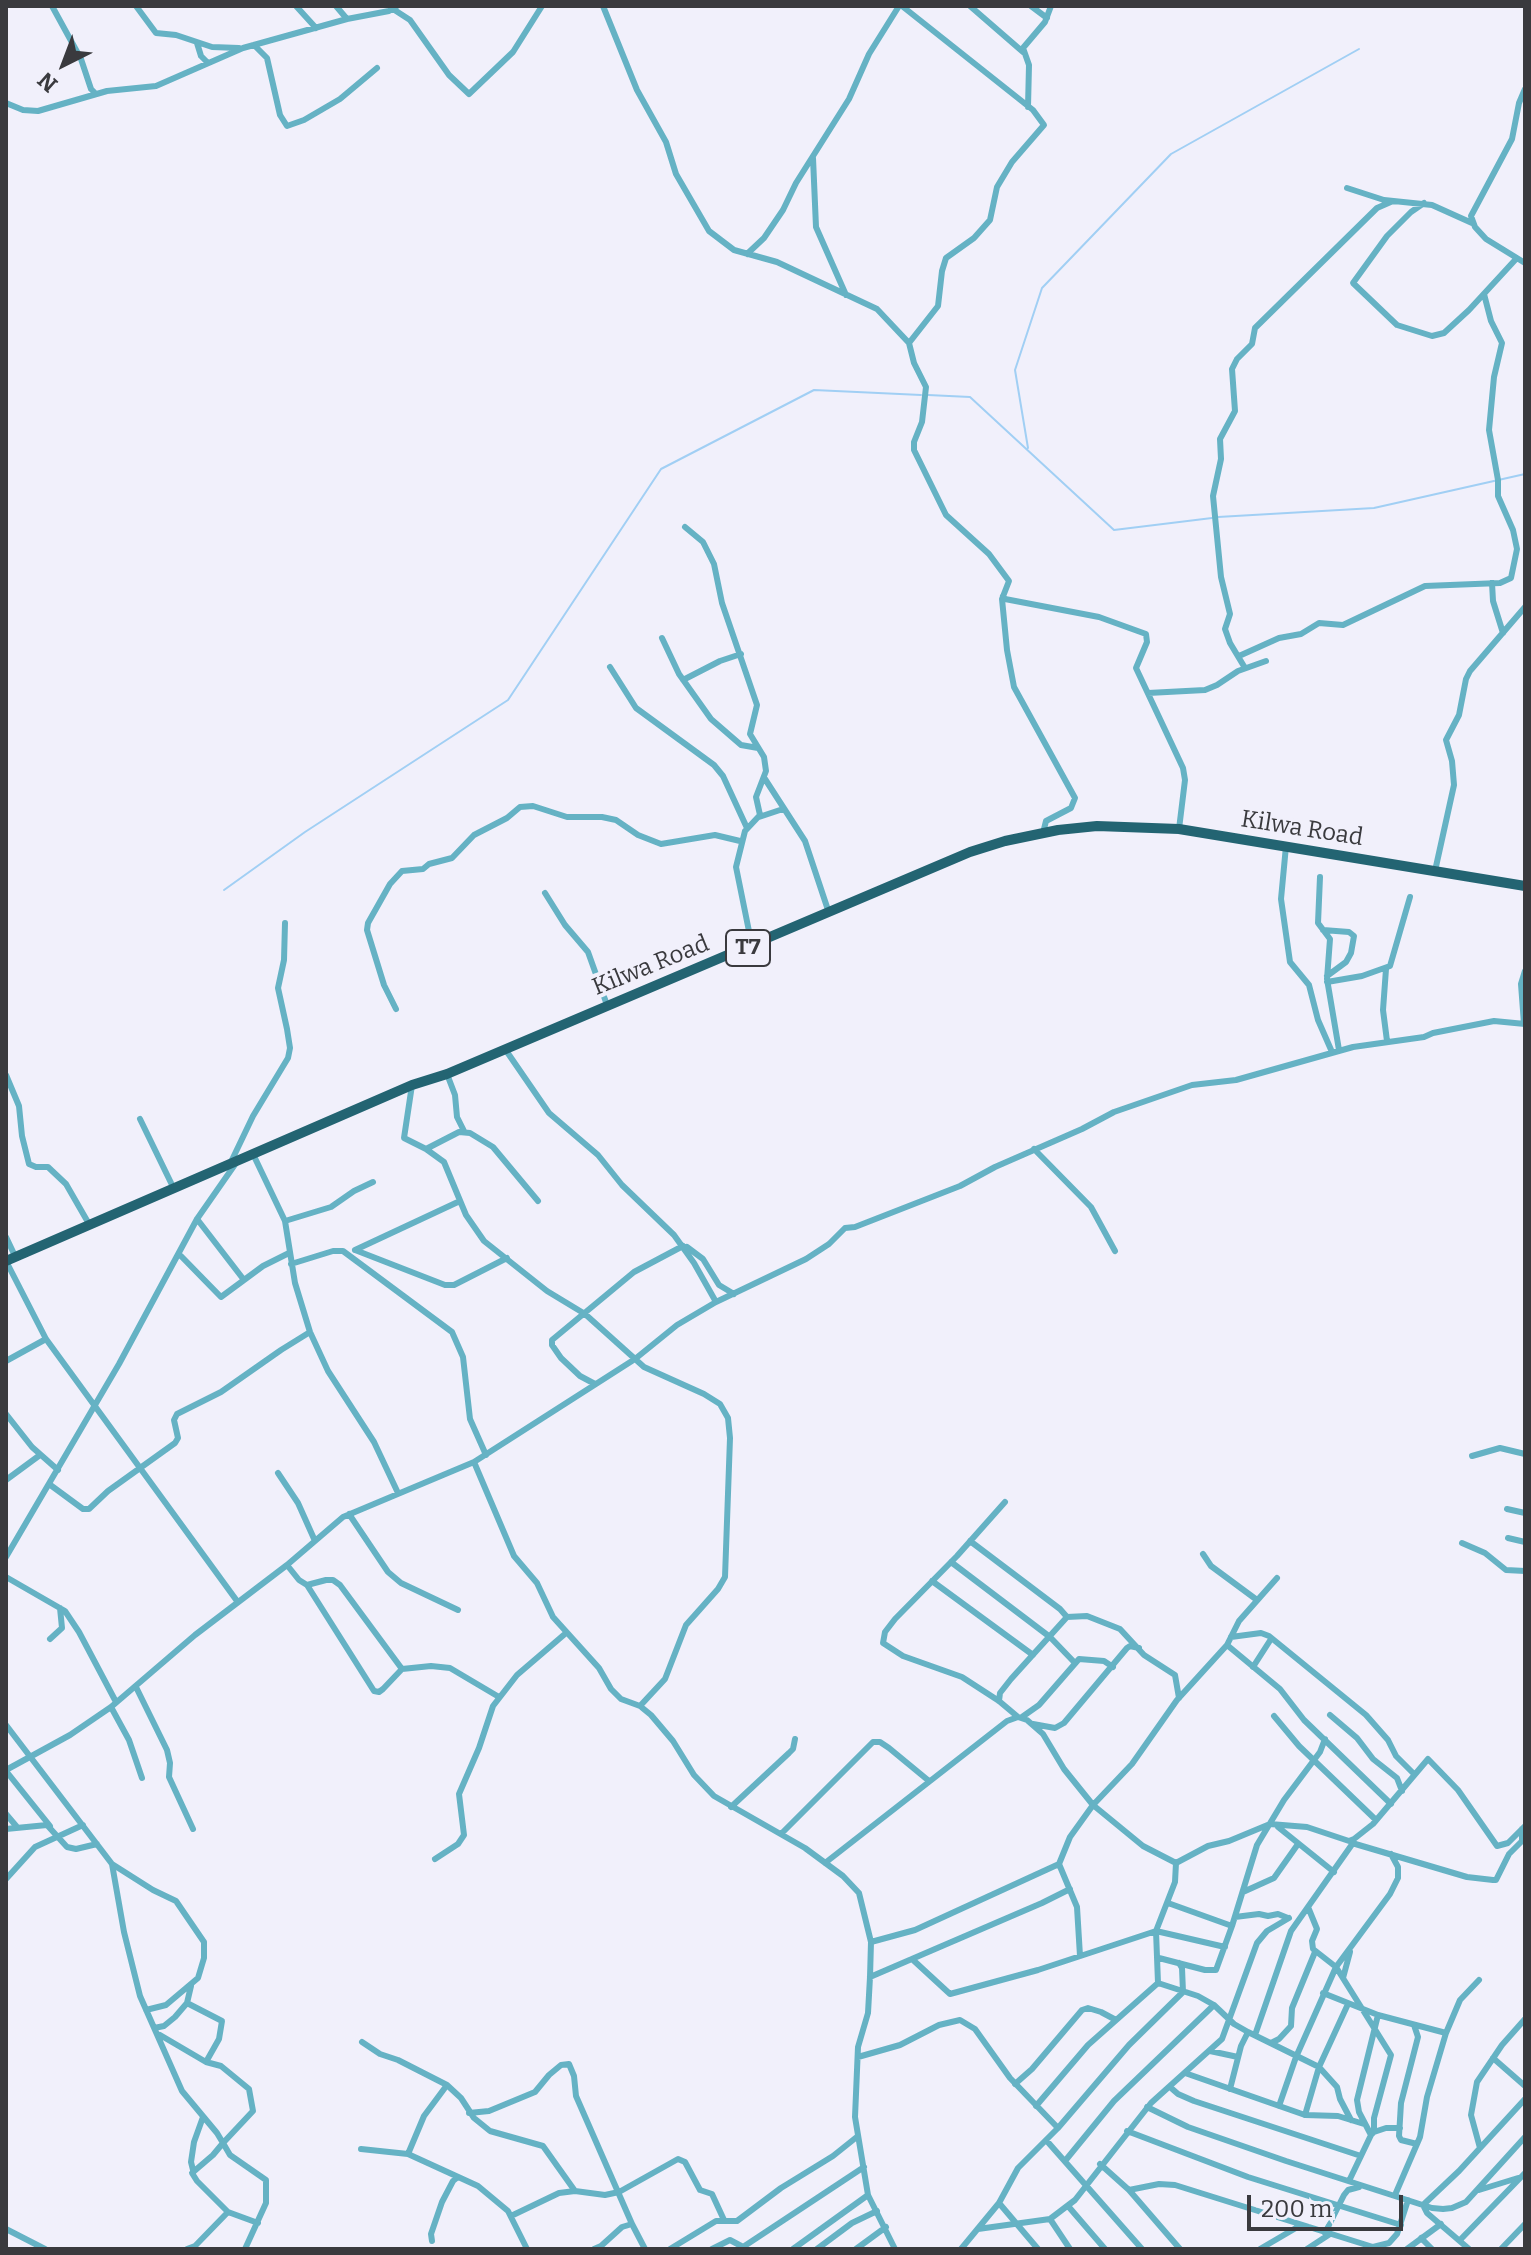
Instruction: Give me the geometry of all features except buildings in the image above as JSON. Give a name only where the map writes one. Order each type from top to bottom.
[{"type":"highway","name":"Kilwa Road","points":[[9,1259],[412,1085],[447,1074],[970,852],[1043,833],[1097,826],[1179,829],[1525,886]]},
{"type":"street","points":[[52,6],[96,94]]},
{"type":"street","points":[[136,6],[154,32],[176,35],[218,48],[243,48]]},
{"type":"street","points":[[296,6],[316,28]]},
{"type":"street","points":[[336,6],[347,19]]},
{"type":"street","points":[[6,103],[23,110],[38,111],[96,94],[156,86],[243,48],[395,7],[410,20],[457,84],[469,94],[513,52],[542,6]]},
{"type":"street","points":[[603,6],[632,78],[666,142],[673,168],[714,237],[734,250],[803,273],[882,312],[909,343],[914,363],[926,387],[922,422],[914,450],[946,515],[989,554],[1009,581],[1003,596],[1007,650],[1014,687],[1076,800],[1071,808],[1047,819],[1043,833]]},
{"type":"street","points":[[747,254],[760,244],[775,223],[849,99],[869,54],[901,6],[1039,116],[1044,125],[1012,162],[997,187],[990,220],[974,238],[946,258],[938,306],[909,343]]},
{"type":"street","points":[[970,6],[1023,52],[1029,65],[1028,107]]},
{"type":"street","points":[[1031,6],[1047,18]]},
{"type":"street","points":[[1023,52],[1024,45],[1047,18],[1051,6]]},
{"type":"street","points":[[197,43],[201,56],[208,63]]},
{"type":"street","points":[[254,45],[267,58],[280,115],[287,126],[340,99],[377,68]]},
{"type":"street","points":[[1472,223],[1473,207],[1512,139],[1525,89]]},
{"type":"street","points":[[813,156],[816,227],[846,295]]},
{"type":"street","points":[[1347,188],[1359,194],[1393,201],[1424,203],[1472,223],[1486,239],[1525,263]]},
{"type":"street","points":[[1245,668],[1225,629],[1230,614],[1221,577],[1213,496],[1221,459],[1220,439],[1235,411],[1232,369],[1252,344],[1255,328],[1377,208],[1393,201]]},
{"type":"street","points":[[1424,203],[1387,236],[1353,285],[1397,325],[1432,336],[1444,333],[1516,259]]},
{"type":"street","points":[[1239,656],[1279,638],[1301,634],[1319,623],[1343,625],[1425,586],[1505,582],[1511,578],[1517,549],[1513,530],[1497,492],[1489,416],[1502,343],[1491,321],[1484,294]]},
{"type":"street","points":[[685,527],[703,542],[711,557],[722,603],[757,705],[750,730],[766,763],[765,779],[756,797],[759,817]]},
{"type":"street","points":[[1492,583],[1493,601],[1503,633]]},
{"type":"street","points":[[1003,596],[1005,599],[1099,617],[1146,634],[1147,642],[1136,668],[1183,768],[1185,780],[1179,829]]},
{"type":"street","points":[[1435,871],[1454,785],[1446,739],[1459,715],[1468,674],[1525,607]]},
{"type":"street","points":[[662,638],[673,665],[713,721],[743,746],[758,748]]},
{"type":"street","points":[[683,680],[741,654]]},
{"type":"street","points":[[1148,693],[1205,690],[1245,668],[1266,661]]},
{"type":"street","points":[[610,667],[636,708],[714,765],[723,776],[747,828]]},
{"type":"street","points":[[765,779],[805,841],[829,913]]},
{"type":"street","points":[[396,1009],[384,985],[367,930],[393,880],[402,871],[423,869],[430,863],[452,858],[474,835],[507,818],[520,807],[533,806],[567,817],[616,820],[638,835],[661,844],[715,835],[740,841]]},
{"type":"street","points":[[752,946],[736,867],[740,841],[747,828],[759,817],[783,809]]},
{"type":"street","points":[[1286,846],[1281,899],[1290,962],[1309,985],[1318,1020],[1336,1051]]},
{"type":"street","points":[[1320,877],[1318,923],[1330,939],[1327,979],[1336,1051]]},
{"type":"street","points":[[545,893],[562,922],[591,956],[607,1005]]},
{"type":"street","points":[[1327,979],[1386,969],[1393,962],[1410,897]]},
{"type":"street","points":[[6,1557],[58,1470],[197,1219],[233,1164],[253,1116],[288,1058],[290,1048],[278,988],[284,960],[285,923]]},
{"type":"street","points":[[1323,930],[1349,932],[1354,936],[1347,960],[1327,979]]},
{"type":"street","points":[[1386,969],[1383,1010],[1387,1041]]},
{"type":"street","points":[[97,1844],[71,1848],[57,1838],[6,1771],[70,1735],[114,1704],[237,1601],[349,1514],[474,1462],[635,1359],[677,1325],[716,1302],[805,1260],[829,1244],[845,1228],[855,1227],[960,1186],[1114,1112],[1192,1085],[1255,1075],[1336,1051],[1424,1037],[1494,1021],[1524,1024],[1521,984],[1525,971]]},
{"type":"street","points":[[505,1049],[549,1113],[598,1155],[622,1185],[702,1258],[719,1285],[734,1294]]},
{"type":"street","points":[[447,1074],[455,1095],[457,1117],[464,1131],[493,1147],[538,1201]]},
{"type":"street","points":[[6,1075],[19,1106],[29,1164],[48,1167],[66,1184],[89,1224]]},
{"type":"street","points":[[412,1085],[403,1136],[444,1162],[477,1233],[547,1291],[585,1314],[635,1359],[654,1372],[686,1384],[720,1404],[728,1418],[725,1577],[686,1625],[665,1679],[640,1706]]},
{"type":"street","points":[[140,1119],[174,1189]]},
{"type":"street","points":[[426,1149],[464,1131]]},
{"type":"street","points":[[1034,1149],[1091,1207],[1115,1251]]},
{"type":"street","points":[[253,1154],[285,1221],[291,1264],[310,1332],[328,1371],[374,1442],[398,1493]]},
{"type":"street","points":[[285,1221],[331,1207],[373,1182]]},
{"type":"street","points":[[291,1264],[355,1250],[460,1201]]},
{"type":"street","points":[[197,1219],[244,1280]]},
{"type":"street","points":[[662,1222],[683,1246],[716,1302]]},
{"type":"street","points":[[6,1237],[9,1259],[46,1339],[237,1601]]},
{"type":"street","points":[[595,1384],[580,1376],[552,1345],[556,1336],[634,1272],[683,1246]]},
{"type":"street","points":[[355,1250],[445,1285],[454,1285],[507,1258]]},
{"type":"street","points":[[343,1251],[442,1323],[457,1339],[465,1370],[470,1419],[486,1455]]},
{"type":"street","points":[[179,1254],[206,1280],[217,1296],[224,1297],[263,1266],[289,1253]]},
{"type":"street","points":[[49,1484],[86,1510],[175,1443],[178,1438],[174,1420],[177,1414],[221,1392],[310,1332]]},
{"type":"street","points":[[6,1361],[46,1339]]},
{"type":"street","points":[[6,1414],[40,1455],[58,1470]]},
{"type":"street","points":[[1472,1456],[1500,1448],[1525,1454]]},
{"type":"street","points":[[6,1480],[40,1455]]},
{"type":"street","points":[[474,1462],[514,1556],[537,1583],[553,1617],[599,1668],[611,1689],[621,1699],[640,1706],[662,1727],[706,1789],[825,1863],[859,1893],[871,1942],[868,2013],[860,2040],[854,2104],[868,2195],[895,2249]]},
{"type":"street","points":[[278,1473],[298,1503],[315,1541]]},
{"type":"street","points":[[1005,1502],[895,1619],[885,1632],[883,1643],[903,1656],[962,1677],[1033,1724],[1055,1728],[1064,1723],[1129,1647],[1139,1648]]},
{"type":"street","points":[[1507,1509],[1525,1513]]},
{"type":"street","points":[[349,1514],[395,1578],[415,1592],[458,1610]]},
{"type":"street","points":[[1508,1538],[1525,1542]]},
{"type":"street","points":[[970,1541],[1067,1617],[1087,1616],[1115,1625],[1147,1657],[1175,1675],[1179,1698]]},
{"type":"street","points":[[1462,1543],[1485,1553],[1506,1570],[1525,1571]]},
{"type":"street","points":[[1203,1554],[1211,1566],[1257,1600]]},
{"type":"street","points":[[951,1562],[1050,1637],[1075,1663]]},
{"type":"street","points":[[287,1565],[307,1585],[374,1691],[383,1689],[402,1669],[431,1666],[450,1668],[499,1697]]},
{"type":"street","points":[[6,1577],[60,1608],[79,1632],[114,1704],[142,1778]]},
{"type":"street","points":[[871,1942],[915,1930],[1059,1864],[1070,1837],[1093,1805],[1132,1764],[1179,1698],[1227,1645],[1239,1621],[1277,1578]]},
{"type":"street","points":[[307,1585],[326,1580],[340,1585],[402,1669]]},
{"type":"street","points":[[932,1581],[1033,1655]]},
{"type":"street","points":[[50,1639],[62,1626],[60,1608]]},
{"type":"street","points":[[999,1701],[1003,1689],[1067,1617]]},
{"type":"street","points":[[435,1859],[458,1844],[464,1835],[459,1794],[479,1748],[487,1718],[499,1697],[517,1675],[566,1633]]},
{"type":"street","points":[[1231,1637],[1261,1633],[1271,1639],[1366,1715],[1388,1740],[1396,1756],[1414,1774]]},
{"type":"street","points":[[1253,1667],[1271,1639]]},
{"type":"street","points":[[1227,1645],[1280,1689],[1295,1711],[1391,1804]]},
{"type":"street","points":[[825,1863],[1007,1721],[1039,1705],[1083,1657],[1104,1661],[1113,1667]]},
{"type":"street","points":[[136,1687],[167,1750],[169,1777],[193,1829]]},
{"type":"street","points":[[1330,1715],[1357,1738],[1373,1759],[1397,1778],[1402,1791]]},
{"type":"street","points":[[1274,1716],[1376,1820]]},
{"type":"street","points":[[1033,1724],[1093,1805],[1143,1846],[1176,1863]]},
{"type":"street","points":[[6,1725],[112,1864],[176,1901],[200,1932],[204,1942],[204,1958],[198,1978],[166,2005],[146,2010]]},
{"type":"street","points":[[731,1807],[793,1749],[795,1739]]},
{"type":"street","points":[[1159,1958],[1216,1970],[1255,1850],[1325,1739]]},
{"type":"street","points":[[781,1834],[873,1742],[880,1742],[889,1748],[929,1781]]},
{"type":"street","points":[[1230,2089],[1238,2057],[1251,2034],[1291,1931],[1334,1872],[1351,1842],[1391,1804],[1425,1760],[1430,1759],[1458,1790],[1497,1846],[1508,1843],[1524,1828]]},
{"type":"street","points":[[6,1814],[17,1827]]},
{"type":"street","points":[[6,1879],[35,1847],[83,1825]]},
{"type":"street","points":[[1176,1863],[1208,1846],[1273,1825],[1307,1827],[1467,1877],[1496,1880],[1509,1854],[1522,1841],[1524,1828]]},
{"type":"street","points":[[1273,1825],[1319,1857],[1334,1872]]},
{"type":"street","points":[[6,1829],[50,1826]]},
{"type":"street","points":[[1243,1892],[1274,1878],[1298,1844]]},
{"type":"street","points":[[1279,2106],[1296,2057],[1336,1967],[1390,1894],[1398,1878],[1398,1867],[1391,1854]]},
{"type":"street","points":[[1036,2106],[1088,2045],[1158,1983],[1156,1931],[1175,1882],[1176,1863]]},
{"type":"street","points":[[112,1864],[127,1945],[146,2010],[182,2091],[230,2155],[266,2180],[266,2203],[245,2249]]},
{"type":"street","points":[[1059,1864],[1077,1907],[1080,1956]]},
{"type":"street","points":[[870,1977],[1070,1889]]},
{"type":"street","points":[[1168,1903],[1232,1926]]},
{"type":"street","points":[[1271,2043],[1291,2026],[1292,2008],[1315,1952],[1312,1941],[1317,1925],[1308,1907]]},
{"type":"street","points":[[1235,1917],[1278,1914],[1299,1919]]},
{"type":"street","points":[[978,2229],[1050,2219],[1068,2206],[1147,2107],[1222,2039],[1257,1943],[1267,1931],[1289,1918]]},
{"type":"street","points":[[912,1959],[950,1994],[1156,1931],[1225,1947]]},
{"type":"street","points":[[1343,1978],[1351,1948]]},
{"type":"street","points":[[1315,1952],[1336,1967],[1391,2058],[1372,2134],[1349,2181]]},
{"type":"street","points":[[961,2249],[999,2203],[1018,2168],[1058,2128],[1129,2045],[1183,1992],[1179,1963]]},
{"type":"street","points":[[1395,2195],[1417,2144],[1446,2033],[1464,1993],[1479,1980]]},
{"type":"street","points":[[1158,1983],[1198,1996],[1251,2034],[1319,2067],[1337,2087],[1351,2120]]},
{"type":"street","points":[[156,2031],[169,2023],[187,2003],[191,1985]]},
{"type":"street","points":[[1323,1993],[1378,2015],[1446,2033]]},
{"type":"street","points":[[187,2003],[222,2021],[219,2039],[206,2062]]},
{"type":"street","points":[[1305,2115],[1319,2067],[1348,2004]]},
{"type":"street","points":[[1065,2161],[1114,2101],[1214,2005]]},
{"type":"street","points":[[1015,2084],[1032,2069],[1082,2010],[1088,2008],[1116,2020]]},
{"type":"street","points":[[1372,2134],[1364,2124],[1357,2100],[1378,2015]]},
{"type":"street","points":[[1480,2148],[1472,2122],[1477,2082],[1525,2019]]},
{"type":"street","points":[[858,2057],[900,2045],[939,2025],[960,2020],[975,2029],[1015,2084],[1058,2128]]},
{"type":"street","points":[[1414,2025],[1418,2037],[1401,2103],[1400,2128],[1401,2140],[1417,2144]]},
{"type":"street","points":[[156,2031],[206,2062],[221,2066],[247,2086],[253,2108],[213,2155],[193,2170]]},
{"type":"street","points":[[362,2042],[380,2054],[447,2085],[461,2098],[469,2113],[499,2135],[543,2146],[575,2191]]},
{"type":"street","points":[[1210,2051],[1238,2057]]},
{"type":"street","points":[[1493,2058],[1525,2086]]},
{"type":"street","points":[[469,2113],[489,2111],[535,2092],[549,2075],[567,2062],[573,2070],[576,2096],[645,2249]]},
{"type":"street","points":[[1185,2073],[1305,2115],[1338,2116],[1364,2124]]},
{"type":"street","points":[[408,2154],[424,2116],[447,2085]]},
{"type":"street","points":[[1170,2087],[1194,2101],[1361,2156]]},
{"type":"street","points":[[1423,2205],[1525,2099]]},
{"type":"street","points":[[1147,2107],[1188,2127],[1364,2186],[1423,2205],[1452,2208],[1466,2202],[1525,2137]]},
{"type":"street","points":[[203,2117],[194,2142],[191,2162],[193,2177],[228,2212],[258,2223]]},
{"type":"street","points":[[1372,2134],[1386,2128],[1400,2128]]},
{"type":"street","points":[[1127,2131],[1248,2177],[1401,2225]]},
{"type":"street","points":[[670,2249],[716,2221],[737,2221],[858,2136]]},
{"type":"street","points":[[1046,2140],[1142,2249]]},
{"type":"street","points":[[361,2149],[408,2154],[486,2192],[511,2216],[527,2249]]},
{"type":"street","points":[[511,2216],[546,2198],[575,2191],[594,2195],[619,2192],[674,2161],[682,2160],[700,2190],[712,2194],[724,2220]]},
{"type":"street","points":[[1100,2164],[1129,2190],[1180,2249]]},
{"type":"street","points":[[717,2248],[730,2240],[745,2248],[864,2167]]},
{"type":"street","points":[[1478,2190],[1524,2175]]},
{"type":"street","points":[[1460,2240],[1524,2175]]},
{"type":"street","points":[[432,2241],[431,2234],[442,2202],[458,2177]]},
{"type":"street","points":[[1129,2190],[1159,2184],[1175,2185],[1371,2248],[1389,2243],[1401,2225],[1408,2200]]},
{"type":"street","points":[[1307,2249],[1327,2234],[1348,2190],[1364,2186]]},
{"type":"street","points":[[793,2249],[868,2195]]},
{"type":"street","points":[[999,2203],[1038,2249]]},
{"type":"street","points":[[1423,2205],[1427,2213],[1469,2249]]},
{"type":"street","points":[[1068,2206],[1105,2249]]},
{"type":"street","points":[[818,2248],[852,2223],[877,2211]]},
{"type":"street","points":[[191,2248],[228,2212]]},
{"type":"street","points":[[1050,2219],[1070,2249]]},
{"type":"street","points":[[594,2249],[622,2227],[632,2224]]},
{"type":"street","points":[[1407,2249],[1441,2224]]},
{"type":"street","points":[[1501,2249],[1525,2224]]},
{"type":"street","points":[[1260,2249],[1272,2246],[1301,2225]]},
{"type":"street","points":[[856,2249],[886,2227]]},
{"type":"street","points":[[6,2229],[45,2249]]},
{"type":"street","points":[[1421,2238],[1432,2249]]},
{"type":"street","points":[[191,2248],[204,2249]]},
{"type":"street","points":[[818,2248],[825,2249]]},
{"type":"waterway","points":[[1028,448],[1015,370],[1042,288],[1171,154],[1359,49]]},
{"type":"waterway","points":[[224,890],[305,832],[508,700],[661,469],[814,390],[921,395]]},
{"type":"waterway","points":[[928,395],[970,397],[1114,530],[1212,518]]},
{"type":"waterway","points":[[1218,517],[1374,508],[1525,474]]}]
